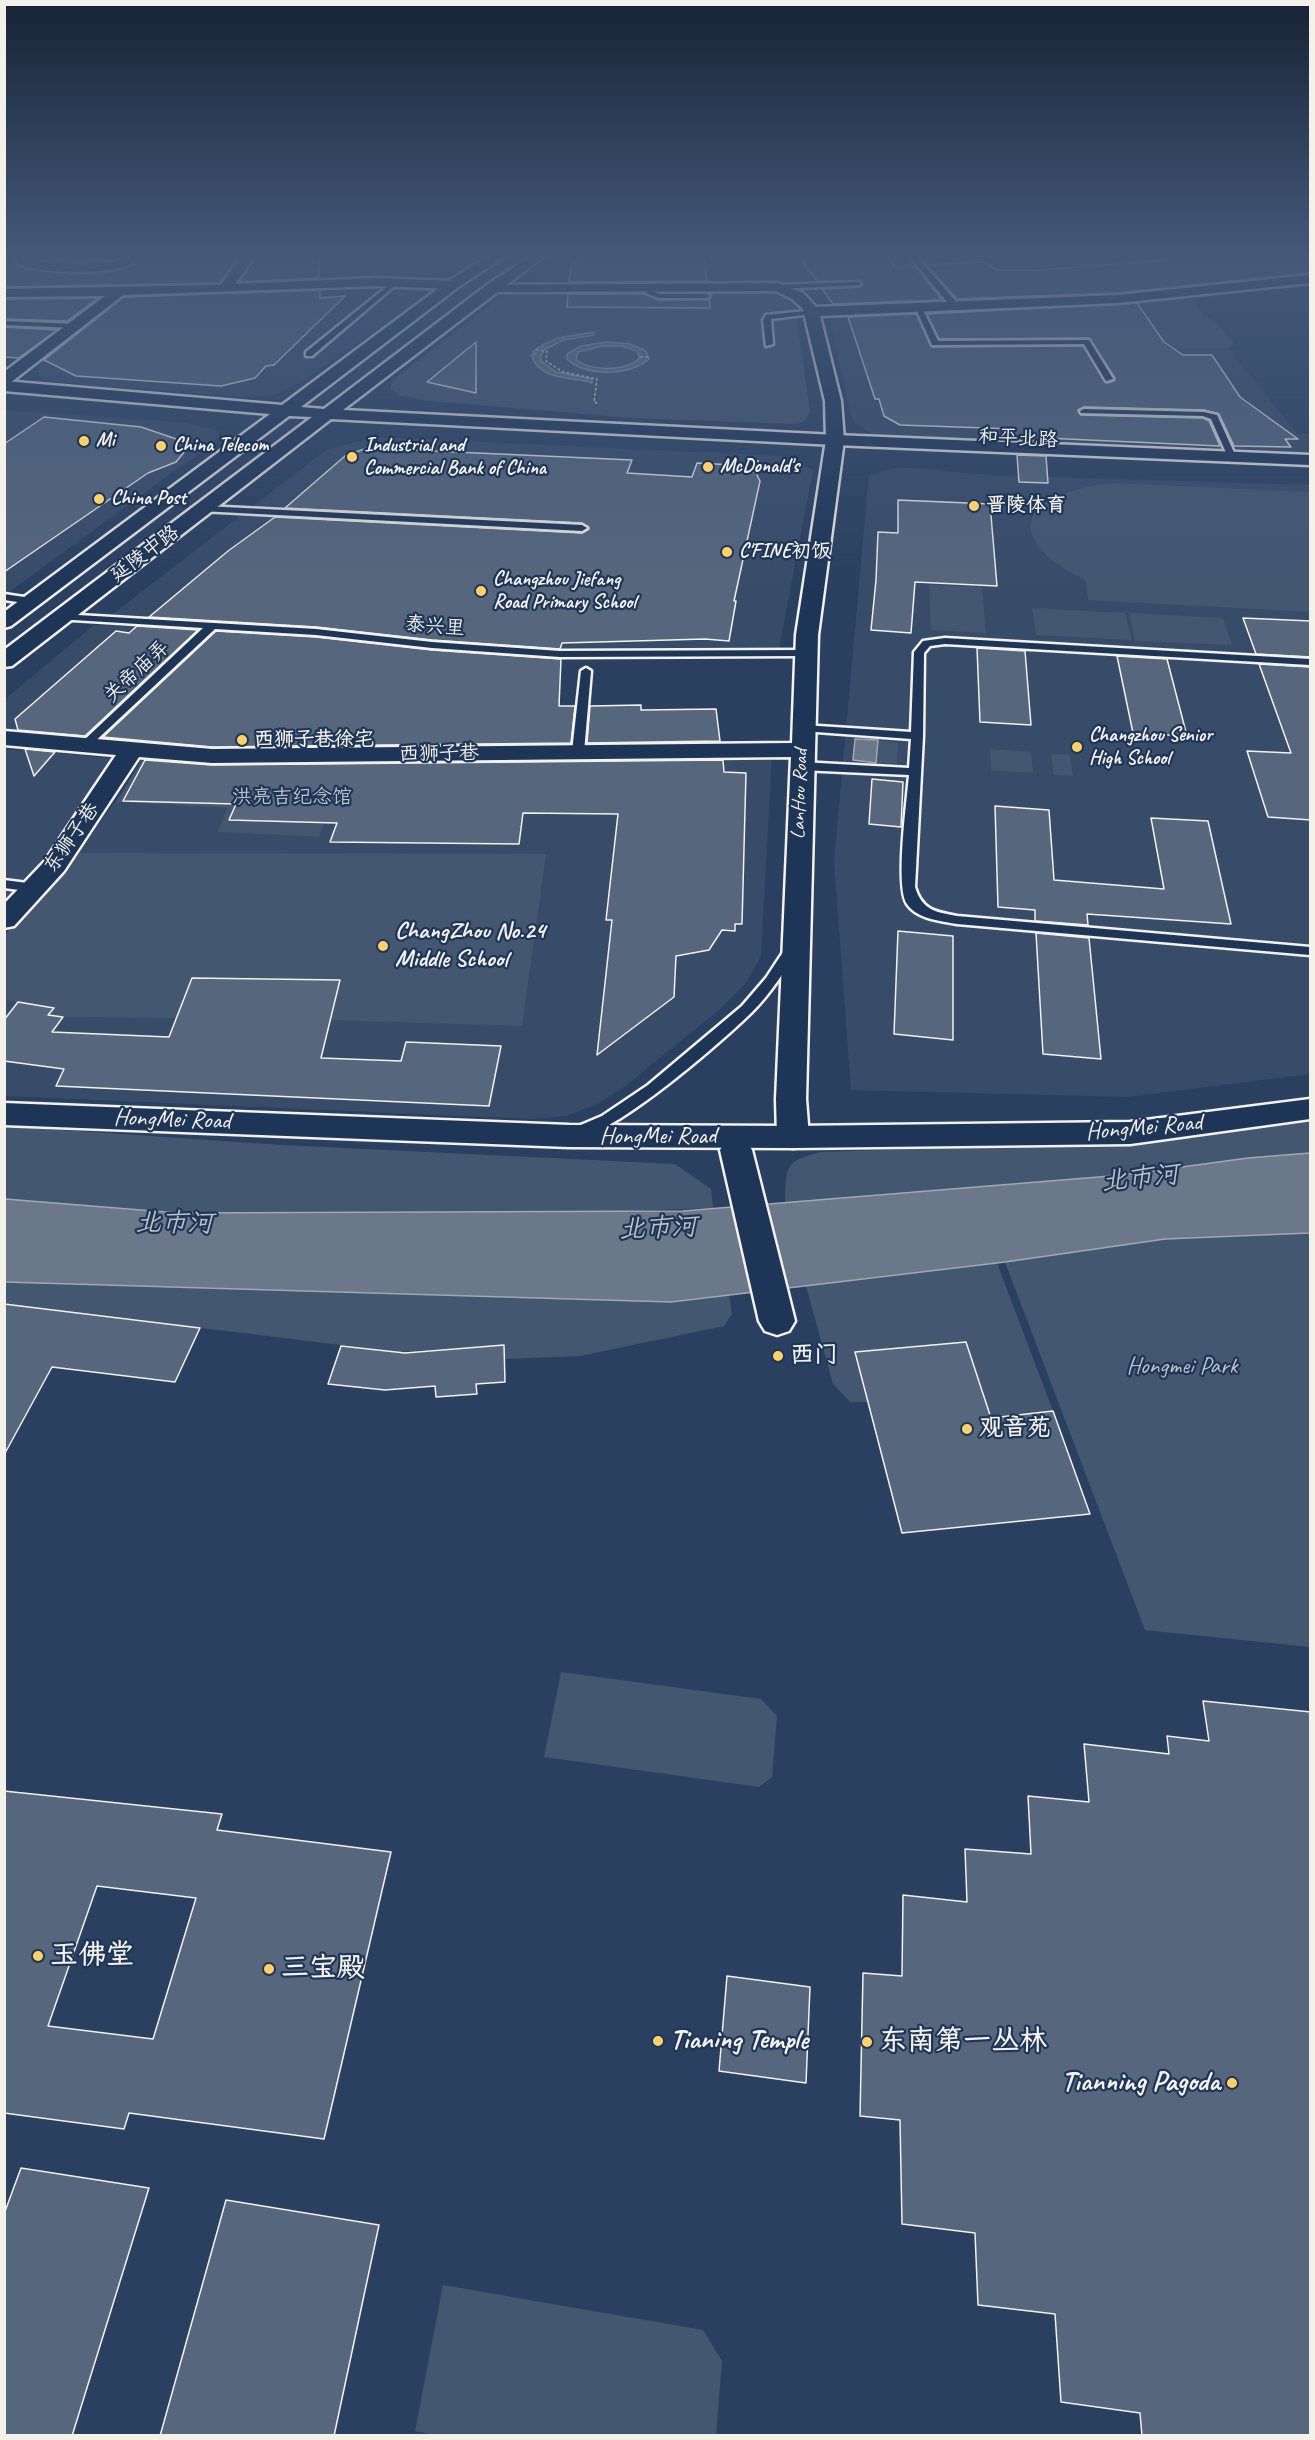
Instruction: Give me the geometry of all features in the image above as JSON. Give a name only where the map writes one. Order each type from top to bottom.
[{"type":"street","points":[[4,380],[18,368]]},
{"type":"street","points":[[14,612],[288,411],[341,368]]},
{"type":"street","name":"延陵中路","points":[[4,662],[389,368]]},
{"type":"street","name":"LanHou Road","points":[[793,1137],[791,1099],[807,635],[834,446],[833,401],[825,368]]},
{"type":"street","name":"和平北路","points":[[4,386],[288,411],[322,420]]},
{"type":"street","name":"和平北路","points":[[39,406],[270,423],[322,420],[834,446],[1311,474]]},
{"type":"street","name":"和平北路","points":[[834,446],[1311,460]]},
{"type":"street","name":"西狮子巷","points":[[4,738],[212,756],[802,748]]},
{"type":"street","name":"东狮子巷","points":[[4,920],[55,867],[132,749]]},
{"type":"street","name":"HongMei Road","points":[[4,1114],[569,1136],[793,1137],[1130,1133],[1311,1109]]},
{"type":"street","points":[[736,1150],[777,1322]]},
{"type":"lane","points":[[1102,368],[1109,379]]},
{"type":"lane","points":[[1084,411],[1204,414],[1214,417],[1232,457]]},
{"type":"lane","points":[[204,509],[582,528]]},
{"type":"lane","points":[[4,597],[14,612]]},
{"type":"lane","name":"泰兴里","points":[[61,617],[213,625],[560,654],[806,653]]},
{"type":"lane","name":"关帝庙弄","points":[[85,745],[213,625]]},
{"type":"lane","points":[[1311,662],[945,641],[927,644],[919,652],[917,736],[908,887],[913,903],[931,915],[957,920],[1311,951]]},
{"type":"lane","points":[[578,752],[585,671]]},
{"type":"lane","points":[[802,748],[917,736]]},
{"type":"lane","points":[[802,748],[915,772]]},
{"type":"lane","points":[[4,884],[35,888]]},
{"type":"lane","points":[[569,1136],[607,1120],[645,1095],[747,1009],[771,981],[796,942]]},
{"type":"path","points":[[557,368],[563,372],[597,378],[594,402],[604,403]]},
{"type":"path","points":[[758,460],[758,465],[795,468],[804,461]]},
{"type":"shaded area","points":[[37,368],[322,368],[303,381],[274,395],[238,397],[55,382],[42,379]]},
{"type":"shaded area","points":[[840,368],[1244,368],[1297,434],[1310,434],[1310,457],[896,438],[872,434],[856,424],[850,413]]},
{"type":"shaded area","points":[[4,410],[187,423],[216,430],[219,436],[210,445],[5,595]]},
{"type":"shaded area","points":[[375,437],[782,456],[813,470],[778,654],[560,654],[432,645],[447,623],[110,616],[326,450]]},
{"type":"shaded area","name":"Changzhou Senior High School","points":[[900,467],[988,475],[1310,485],[1310,1074],[1127,1097],[851,1090],[834,862],[869,475]]},
{"type":"shaded area","points":[[94,625],[201,628],[86,738],[5,732],[5,699]]},
{"type":"shaded area","points":[[5,749],[111,758],[41,863],[5,903]]},
{"type":"shaded area","name":"ChangZhou No.24 Middle School","points":[[772,757],[761,956],[746,983],[719,1010],[624,1087],[599,1103],[567,1116],[533,1119],[5,1096],[4,936],[65,870],[115,802],[228,808],[219,832],[318,837],[344,762]]},
{"type":"green space","points":[[409,368],[804,368],[810,412],[805,421],[796,424],[631,418],[421,400],[401,396],[390,389],[392,381]]},
{"type":"green space","points":[[1115,483],[1310,492],[1310,612],[1088,600],[1086,580],[1060,566],[1046,555],[1033,537],[1031,523],[1037,511],[1049,501],[1082,488]]},
{"type":"green space","points":[[929,585],[982,587],[986,633],[931,630]]},
{"type":"green space","points":[[1032,608],[1125,613],[1132,640],[1036,635]]},
{"type":"green space","points":[[1129,613],[1223,618],[1232,645],[1135,641]]},
{"type":"green space","points":[[878,740],[898,743],[897,763],[876,763]]},
{"type":"green space","points":[[990,749],[1031,752],[1033,773],[991,770]]},
{"type":"green space","points":[[1051,754],[1070,755],[1073,776],[1054,775]]},
{"type":"green space","name":"洪亮吉纪念馆","points":[[143,758],[344,762],[319,837],[218,832],[227,808],[116,802]]},
{"type":"green space","points":[[79,853],[546,854],[522,1026],[330,1020],[340,980],[193,978],[177,1018],[63,1017],[48,1015],[54,1008],[5,1000],[4,936]]},
{"type":"green space","points":[[1310,1117],[1310,1153],[1248,1158],[1123,1175],[785,1203],[787,1173],[790,1167],[800,1159],[821,1152],[1128,1142]]},
{"type":"green space","points":[[4,1126],[282,1145],[675,1164],[711,1189],[713,1208],[626,1211],[178,1213],[5,1199]]},
{"type":"green space","name":"Hongmei Park","points":[[1310,1233],[1310,1647],[1145,1630],[1005,1262],[1165,1239]]},
{"type":"green space","points":[[997,1263],[1053,1411],[991,1418],[966,1342],[855,1352],[868,1402],[850,1402],[833,1384],[806,1286]]},
{"type":"green space","points":[[5,1282],[671,1302],[729,1295],[732,1314],[724,1326],[580,1356],[504,1359],[503,1345],[398,1352],[5,1304]]},
{"type":"green space","points":[[561,1672],[761,1699],[777,1716],[772,1777],[759,1787],[544,1757]]},
{"type":"green space","points":[[443,2285],[703,2330],[722,2361],[716,2435],[441,2436],[415,2431]]},
{"type":"water","points":[[539,368],[550,368],[556,372],[592,379],[592,383],[559,377]]},
{"type":"water","points":[[581,368],[634,368],[608,372]]},
{"type":"water","points":[[855,739],[878,740],[876,763],[853,760]]},
{"type":"water","name":"北市河","points":[[1310,1153],[1310,1233],[1165,1239],[1005,1262],[671,1302],[5,1282],[5,1199],[178,1213],[683,1211],[1123,1175],[1248,1158]]},
{"type":"building","points":[[60,368],[264,368],[255,378],[221,386],[76,376]]},
{"type":"building","points":[[444,368],[476,368],[476,393],[427,382]]},
{"type":"building","points":[[865,368],[1097,368],[1107,383],[1114,381],[1115,378],[1108,368],[1221,368],[1240,397],[1298,439],[1285,439],[1291,447],[1234,446],[1219,414],[1204,410],[1084,407],[1078,410],[1081,415],[1203,418],[1209,421],[1220,446],[1045,438],[1045,442],[1015,440],[1014,429],[900,425],[884,416],[879,399],[875,399]]},
{"type":"building","points":[[44,417],[141,427],[191,444],[176,462],[148,473],[4,572],[4,444]]},
{"type":"building","points":[[367,448],[632,460],[627,473],[692,477],[697,463],[734,465],[756,473],[760,481],[734,601],[736,601],[729,641],[705,639],[562,643],[560,649],[432,640],[316,627],[149,617],[228,551],[275,517],[582,533],[589,529],[582,523],[285,508],[345,456]]},
{"type":"building","points":[[1017,455],[1046,456],[1048,483],[1019,482]]},
{"type":"building","points":[[898,500],[990,504],[997,586],[915,582],[911,633],[871,630],[878,532],[898,533]]},
{"type":"building","points":[[1243,618],[1311,621],[1311,657],[1256,654]]},
{"type":"building","points":[[137,626],[198,630],[85,736],[18,730],[15,719],[116,631],[129,633]]},
{"type":"building","points":[[216,631],[316,637],[432,650],[561,659],[559,706],[575,706],[571,743],[212,747],[103,737]]},
{"type":"building","points":[[977,648],[1025,651],[1031,725],[980,722]]},
{"type":"building","points":[[1117,656],[1167,659],[1187,736],[1133,733]]},
{"type":"building","points":[[1259,664],[1311,667],[1311,820],[1268,817],[1247,751],[1291,753]]},
{"type":"building","points":[[641,705],[641,710],[716,709],[720,741],[587,743],[590,706]]},
{"type":"building","points":[[25,749],[55,752],[34,776]]},
{"type":"building","points":[[145,760],[212,765],[723,760],[724,772],[746,773],[742,924],[735,924],[735,931],[722,930],[709,950],[676,956],[674,997],[597,1055],[612,920],[606,920],[618,814],[523,813],[519,844],[330,842],[337,823],[229,820],[236,804],[123,801]]},
{"type":"building","points":[[872,779],[903,782],[901,827],[869,824]]},
{"type":"building","points":[[995,806],[1049,810],[1054,880],[1164,889],[1151,818],[1208,821],[1231,924],[1087,914],[1088,925],[1035,921],[1035,910],[998,907]]},
{"type":"building","points":[[898,931],[953,936],[953,1040],[894,1034]]},
{"type":"building","points":[[1036,933],[1089,938],[1101,1059],[1043,1054]]},
{"type":"building","points":[[192,978],[340,980],[321,1058],[401,1061],[406,1042],[501,1046],[489,1106],[56,1086],[64,1069],[4,1061],[4,1020],[18,1002],[54,1008],[48,1015],[63,1017],[52,1032],[169,1037]]},
{"type":"building","points":[[4,1304],[200,1328],[175,1382],[52,1367],[4,1455]]},
{"type":"building","name":"观音苑","points":[[966,1342],[991,1418],[1053,1411],[1090,1514],[902,1533],[855,1352]]},
{"type":"building","points":[[504,1345],[505,1382],[476,1384],[477,1394],[436,1397],[435,1386],[385,1390],[328,1384],[341,1346],[405,1353]]},
{"type":"building","points":[[1203,1701],[1311,1712],[1311,2436],[1142,2436],[1140,2413],[1061,2402],[1055,2314],[978,2305],[975,2233],[902,2224],[900,2120],[860,2116],[863,1973],[902,1976],[903,1895],[967,1902],[965,1849],[1031,1854],[1028,1796],[1089,1802],[1084,1744],[1169,1754],[1167,1736],[1209,1741]]},
{"type":"building","points":[[4,1791],[222,1814],[217,1830],[391,1852],[324,2139],[129,2113],[124,2129],[4,2113]],"holes":[[[97,1886],[196,1898],[153,2039],[48,2026]]]},
{"type":"building","points":[[727,1976],[810,1987],[806,2083],[719,2071]]},
{"type":"building","points":[[21,2168],[149,2188],[72,2436],[4,2436],[4,2214]]},
{"type":"building","points":[[226,2200],[379,2225],[334,2436],[160,2436]]},
{"type":"place","name":"Mi","points":[[84,441]]},
{"type":"place","name":"China Telecom","points":[[161,446]]},
{"type":"place","name":"Industrial and Commercial Bank of China","points":[[352,457]]},
{"type":"place","name":"McDonald's","points":[[708,467]]},
{"type":"place","name":"China Post","points":[[99,499]]},
{"type":"place","name":"晋陵体育","points":[[974,506]]},
{"type":"place","name":"C'FINE初饭","points":[[727,552]]},
{"type":"place","name":"Changzhou Jiefang Road Primary School","points":[[481,591]]},
{"type":"place","name":"西狮子巷徐宅","points":[[242,740]]},
{"type":"place","name":"Changzhou Senior High School","points":[[1077,747]]},
{"type":"place","name":"ChangZhou No.24 Middle School","points":[[383,946]]},
{"type":"place","name":"西门","points":[[778,1356]]},
{"type":"place","name":"观音苑","points":[[967,1429]]},
{"type":"place","name":"玉佛堂","points":[[38,1956]]},
{"type":"place","name":"三宝殿","points":[[269,1969]]},
{"type":"place","name":"Tianing Temple","points":[[658,2041]]},
{"type":"place","name":"东南第一丛林","points":[[867,2042]]},
{"type":"place","name":"Tianning Pagoda","points":[[1232,2083]]}]
